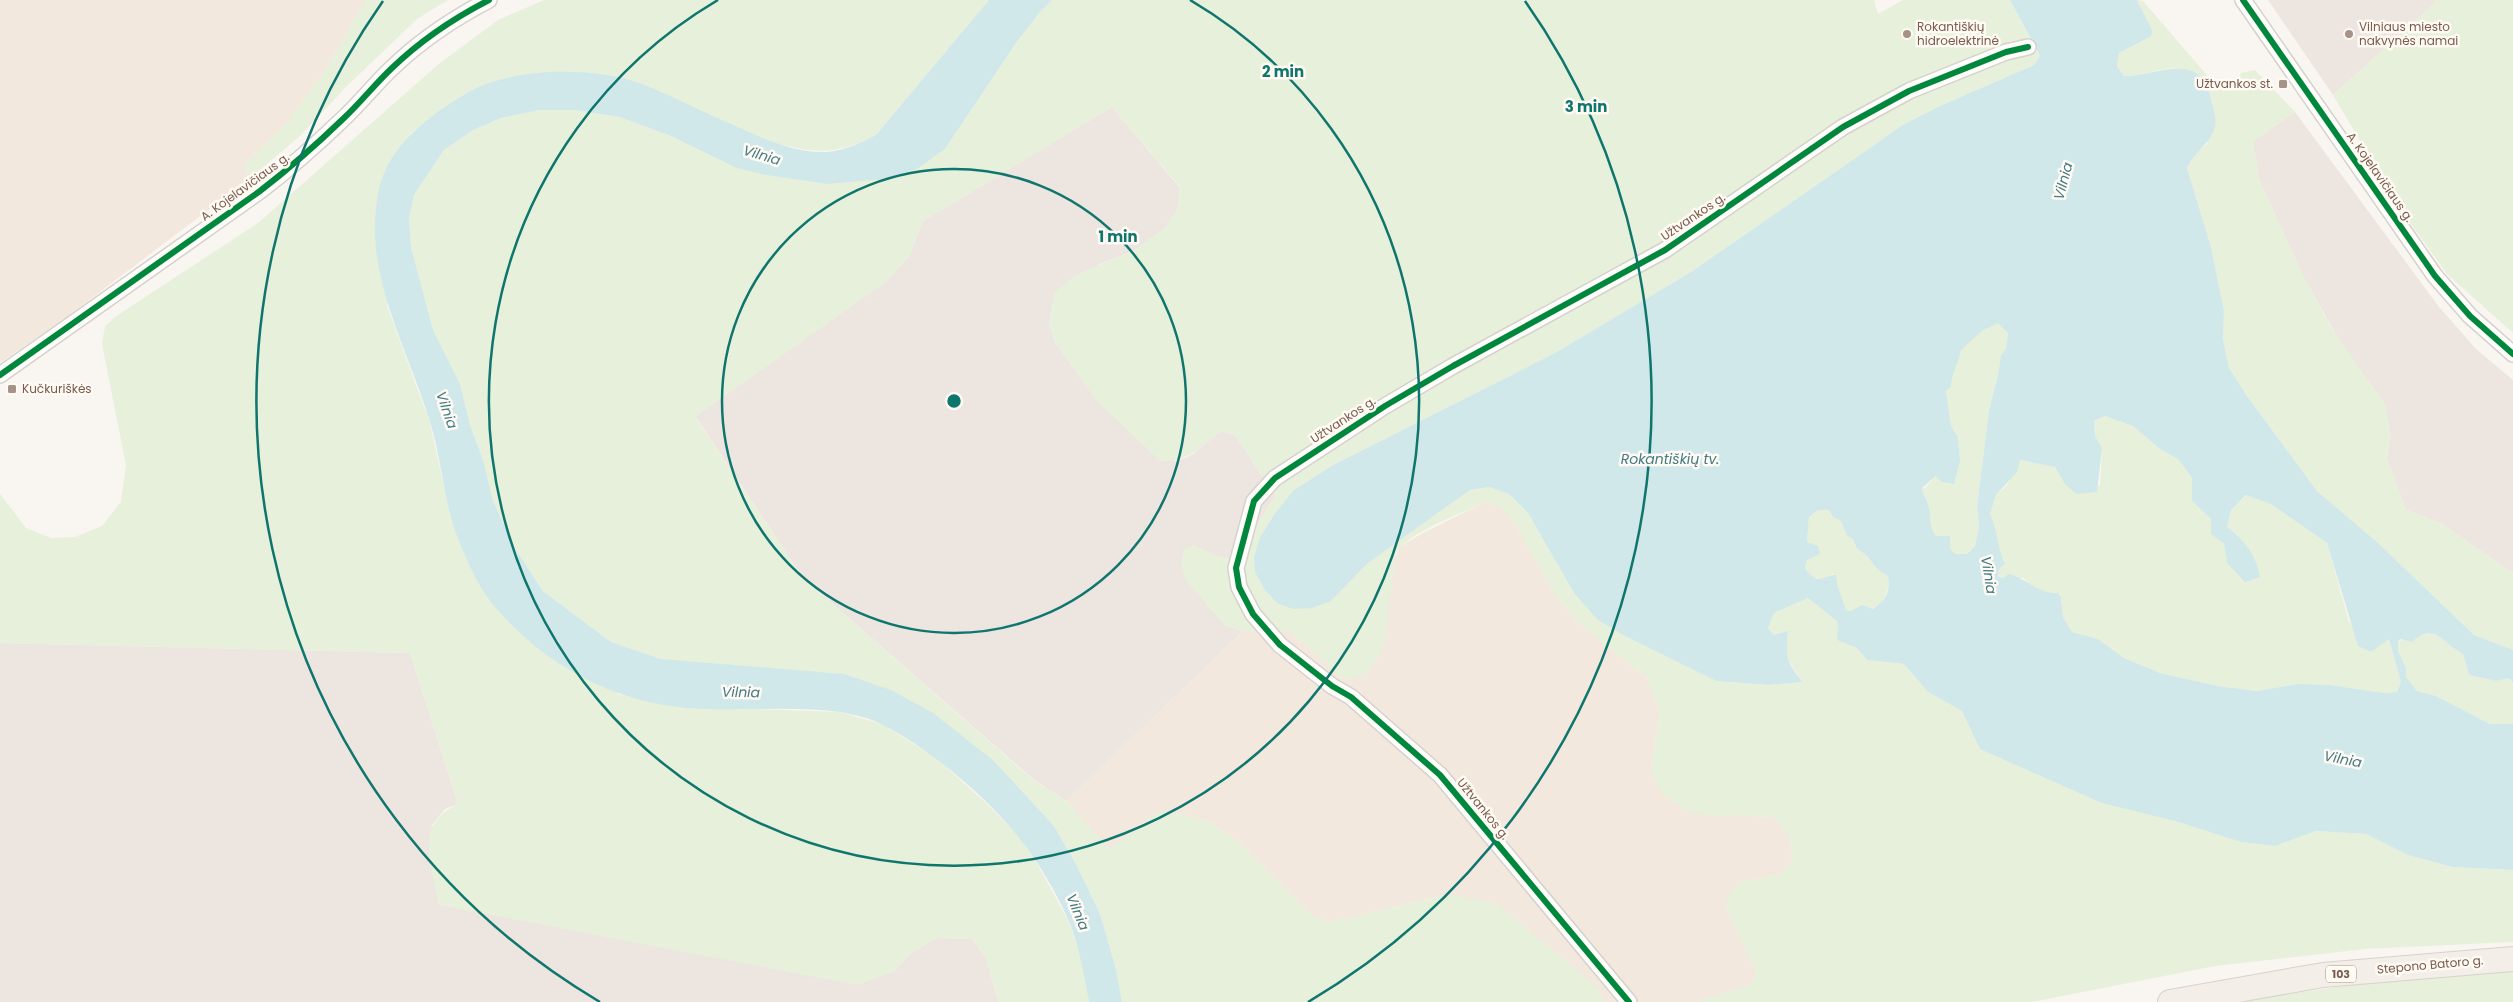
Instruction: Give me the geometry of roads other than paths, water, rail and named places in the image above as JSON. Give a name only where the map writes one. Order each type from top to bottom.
[{"type":"main road","name":"Stepono Batoro g.","points":[[2170,1002],[2323,975],[2513,959]]},
{"type":"street","name":"A. Kojelavičiaus g.","points":[[0,374],[260,192],[301,159],[346,117],[393,67],[432,35],[465,12],[489,0]]},
{"type":"street","name":"A. Kojelavičiaus g.","points":[[2243,0],[2435,276],[2470,316],[2513,354]]},
{"type":"street","name":"Užtvankos g.","points":[[1629,1002],[1440,775],[1352,697],[1332,686],[1280,645],[1252,614],[1239,587],[1236,568],[1254,501],[1275,478],[1385,406],[1453,366],[1665,250],[1843,127],[1909,91],[2006,52],[2028,46]]},
{"type":"water","name":"Vilnia","points":[[989,0],[1052,0],[1016,43],[945,149],[917,169],[884,179],[828,184],[766,175],[737,168],[671,136],[620,117],[575,110],[540,110],[501,118],[473,130],[444,150],[414,195],[409,219],[411,247],[433,330],[460,384],[470,425],[484,463],[493,501],[516,550],[543,591],[611,642],[661,659],[844,674],[891,690],[933,713],[994,761],[1054,826],[1077,866],[1100,914],[1116,969],[1122,1002],[1089,1002],[1079,953],[1070,924],[1048,880],[1034,858],[1007,824],[975,791],[938,761],[901,735],[873,720],[840,712],[798,709],[691,708],[652,703],[618,693],[585,679],[540,650],[506,620],[479,584],[454,528],[433,433],[389,308],[376,250],[375,220],[379,189],[384,173],[401,145],[439,111],[485,84],[506,78],[553,72],[578,72],[623,78],[652,88],[748,132],[786,146],[813,152],[839,150],[876,135]]},
{"type":"water","name":"Rokantiškių tv.","points":[[2010,0],[2137,0],[2153,32],[2150,37],[2119,53],[2117,66],[2124,76],[2163,70],[2188,70],[2198,74],[2206,84],[2216,121],[2215,127],[2210,138],[2187,168],[2211,247],[2224,311],[2223,339],[2229,368],[2247,396],[2317,491],[2377,542],[2474,635],[2513,650],[2513,683],[2509,678],[2496,681],[2469,675],[2463,654],[2439,636],[2427,633],[2412,642],[2401,639],[2398,641],[2398,651],[2406,668],[2406,677],[2417,691],[2436,696],[2490,724],[2513,724],[2513,870],[2452,867],[2408,855],[2366,834],[2316,831],[2275,846],[2241,842],[2179,822],[2102,803],[1980,749],[1962,711],[1928,692],[1904,664],[1867,660],[1857,648],[1837,640],[1838,622],[1808,598],[1774,613],[1768,628],[1774,635],[1788,631],[1788,659],[1803,682],[1768,685],[1716,681],[1625,636],[1598,620],[1574,593],[1528,513],[1509,494],[1489,487],[1470,490],[1368,563],[1331,601],[1312,608],[1293,609],[1277,603],[1265,590],[1255,572],[1254,557],[1260,538],[1274,515],[1294,490],[1333,465],[1555,353],[1691,272],[1903,125],[1940,106],[2034,65],[2040,56]],"holes":[[[1998,323],[2008,333],[2006,349],[2001,355],[1989,410],[1977,507],[1979,526],[1975,546],[1967,554],[1955,554],[1950,548],[1950,536],[1936,536],[1933,531],[1930,523],[1929,509],[1922,488],[1936,476],[1942,482],[1954,484],[1960,461],[1958,437],[1951,426],[1946,391],[1951,387],[1952,377],[1961,350],[1982,331]],[[2105,416],[2133,426],[2160,449],[2178,459],[2192,478],[2192,501],[2211,519],[2211,534],[2224,544],[2227,563],[2245,582],[2260,577],[2256,562],[2249,549],[2227,527],[2231,510],[2246,495],[2271,504],[2327,543],[2358,646],[2371,652],[2389,639],[2401,682],[2397,692],[2384,693],[2330,685],[2298,684],[2257,691],[2218,686],[2160,673],[2124,658],[2098,639],[2072,632],[2063,617],[2061,597],[2058,593],[2038,589],[2022,579],[2009,574],[2003,578],[1998,576],[1999,569],[2005,564],[1990,514],[1996,495],[2017,472],[2020,460],[2055,467],[2065,484],[2076,494],[2097,492],[2102,448],[2095,436],[2094,421]],[[1818,510],[1829,510],[1833,517],[1841,521],[1847,536],[1853,539],[1857,549],[1866,555],[1878,570],[1888,576],[1888,591],[1882,602],[1873,609],[1862,605],[1851,611],[1846,610],[1837,584],[1836,575],[1817,579],[1805,568],[1807,560],[1820,554],[1818,546],[1807,542],[1809,517]]]},
{"type":"place","name":"Rokantiškių hidroelektrinė","points":[[1907,34]]},
{"type":"place","name":"Vilniaus miesto nakvynės namai","points":[[2349,34]]},
{"type":"place","name":"Užtvankos st.","points":[[2283,84]]},
{"type":"place","name":"Kučkuriškės","points":[[12,389]]}]
